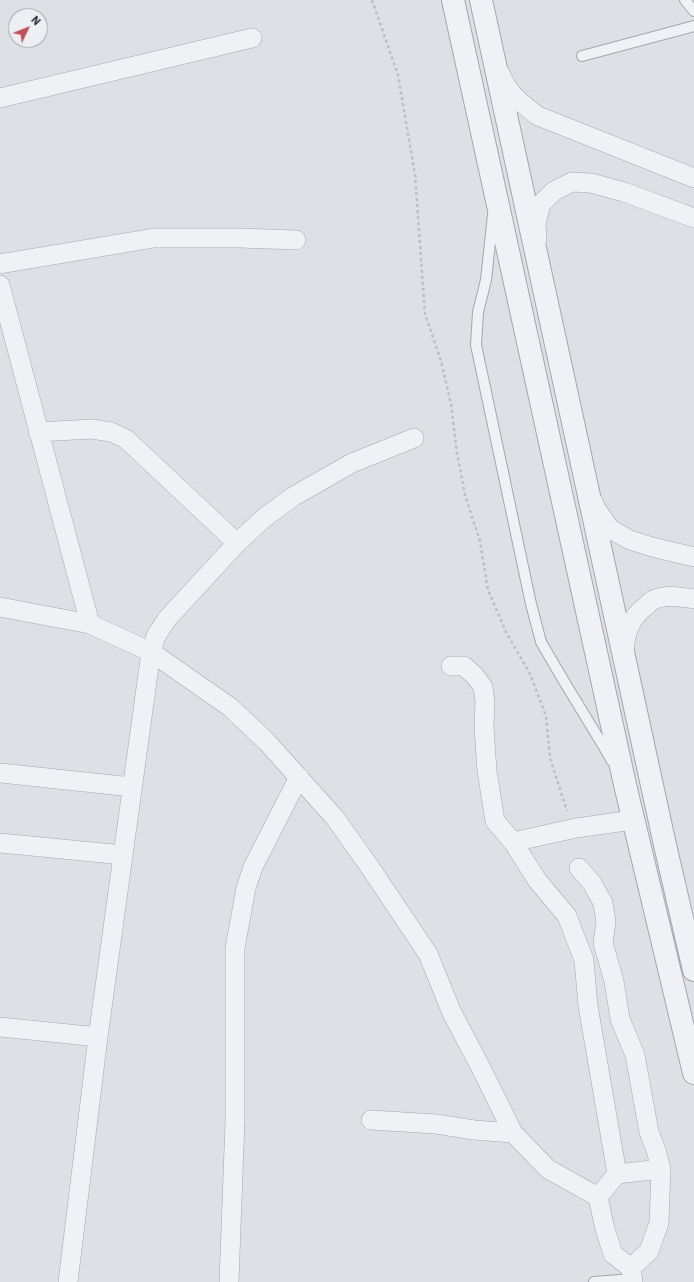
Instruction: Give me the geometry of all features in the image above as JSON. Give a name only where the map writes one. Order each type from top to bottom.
[{"type":"street","points":[[453,0],[626,790],[694,1073]]},
{"type":"street","points":[[481,0],[624,658],[694,970]]},
{"type":"street","points":[[0,98],[252,38]]},
{"type":"street","points":[[493,57],[510,92],[519,102],[538,116],[694,178]]},
{"type":"street","points":[[538,264],[536,224],[541,204],[554,191],[572,182],[591,183],[624,192],[694,218]]},
{"type":"street","points":[[0,264],[154,238],[240,238],[296,240]]},
{"type":"street","points":[[0,285],[90,624]]},
{"type":"street","points":[[38,432],[92,429],[111,432],[126,439],[237,543]]},
{"type":"street","points":[[68,1282],[98,1037],[132,787],[151,652],[156,636],[166,619],[237,543],[264,518],[294,496],[352,463],[414,438]]},
{"type":"street","points":[[586,483],[595,507],[610,529],[630,540],[652,548],[694,557]]},
{"type":"street","points":[[624,658],[625,639],[630,624],[640,610],[654,599],[668,596],[694,599]]},
{"type":"street","points":[[0,607],[90,624],[151,652],[230,707],[267,742],[335,818],[428,954],[452,1013],[513,1133],[548,1169],[598,1197],[612,1254],[632,1276],[649,1252],[659,1224],[661,1169],[649,1132],[635,1055],[620,1019],[614,981],[603,943],[606,922],[603,903],[592,883],[579,868]]},
{"type":"street","points":[[451,666],[464,666],[475,676],[482,687],[485,701],[484,727],[486,771],[495,822],[513,842],[537,880],[567,916],[584,960],[588,1006],[617,1174]]},
{"type":"street","points":[[0,773],[132,787]]},
{"type":"street","points":[[229,1282],[235,1121],[235,948],[246,888],[253,867],[299,777]]},
{"type":"street","points":[[513,842],[576,828],[633,820]]},
{"type":"street","points":[[0,843],[123,855]]},
{"type":"street","points":[[676,894],[687,916],[694,925]]},
{"type":"street","points":[[576,940],[603,943]]},
{"type":"street","points":[[0,1027],[98,1037]]},
{"type":"street","points":[[371,1120],[436,1124],[474,1130],[513,1133]]},
{"type":"street","points":[[598,1197],[617,1174],[661,1169]]},
{"type":"lane","points":[[684,0],[694,11]]},
{"type":"lane","points":[[582,56],[694,26]]},
{"type":"lane","points":[[488,158],[493,218],[486,280],[478,312],[476,345],[531,604],[541,642],[604,747],[626,790]]},
{"type":"lane","points":[[594,1282],[632,1276]]},
{"type":"path","points":[[372,0],[398,75],[415,175],[425,314],[441,361],[451,404],[456,453],[465,495],[480,541],[488,590],[506,632],[530,674],[546,716],[550,758],[572,826],[576,828]]}]
